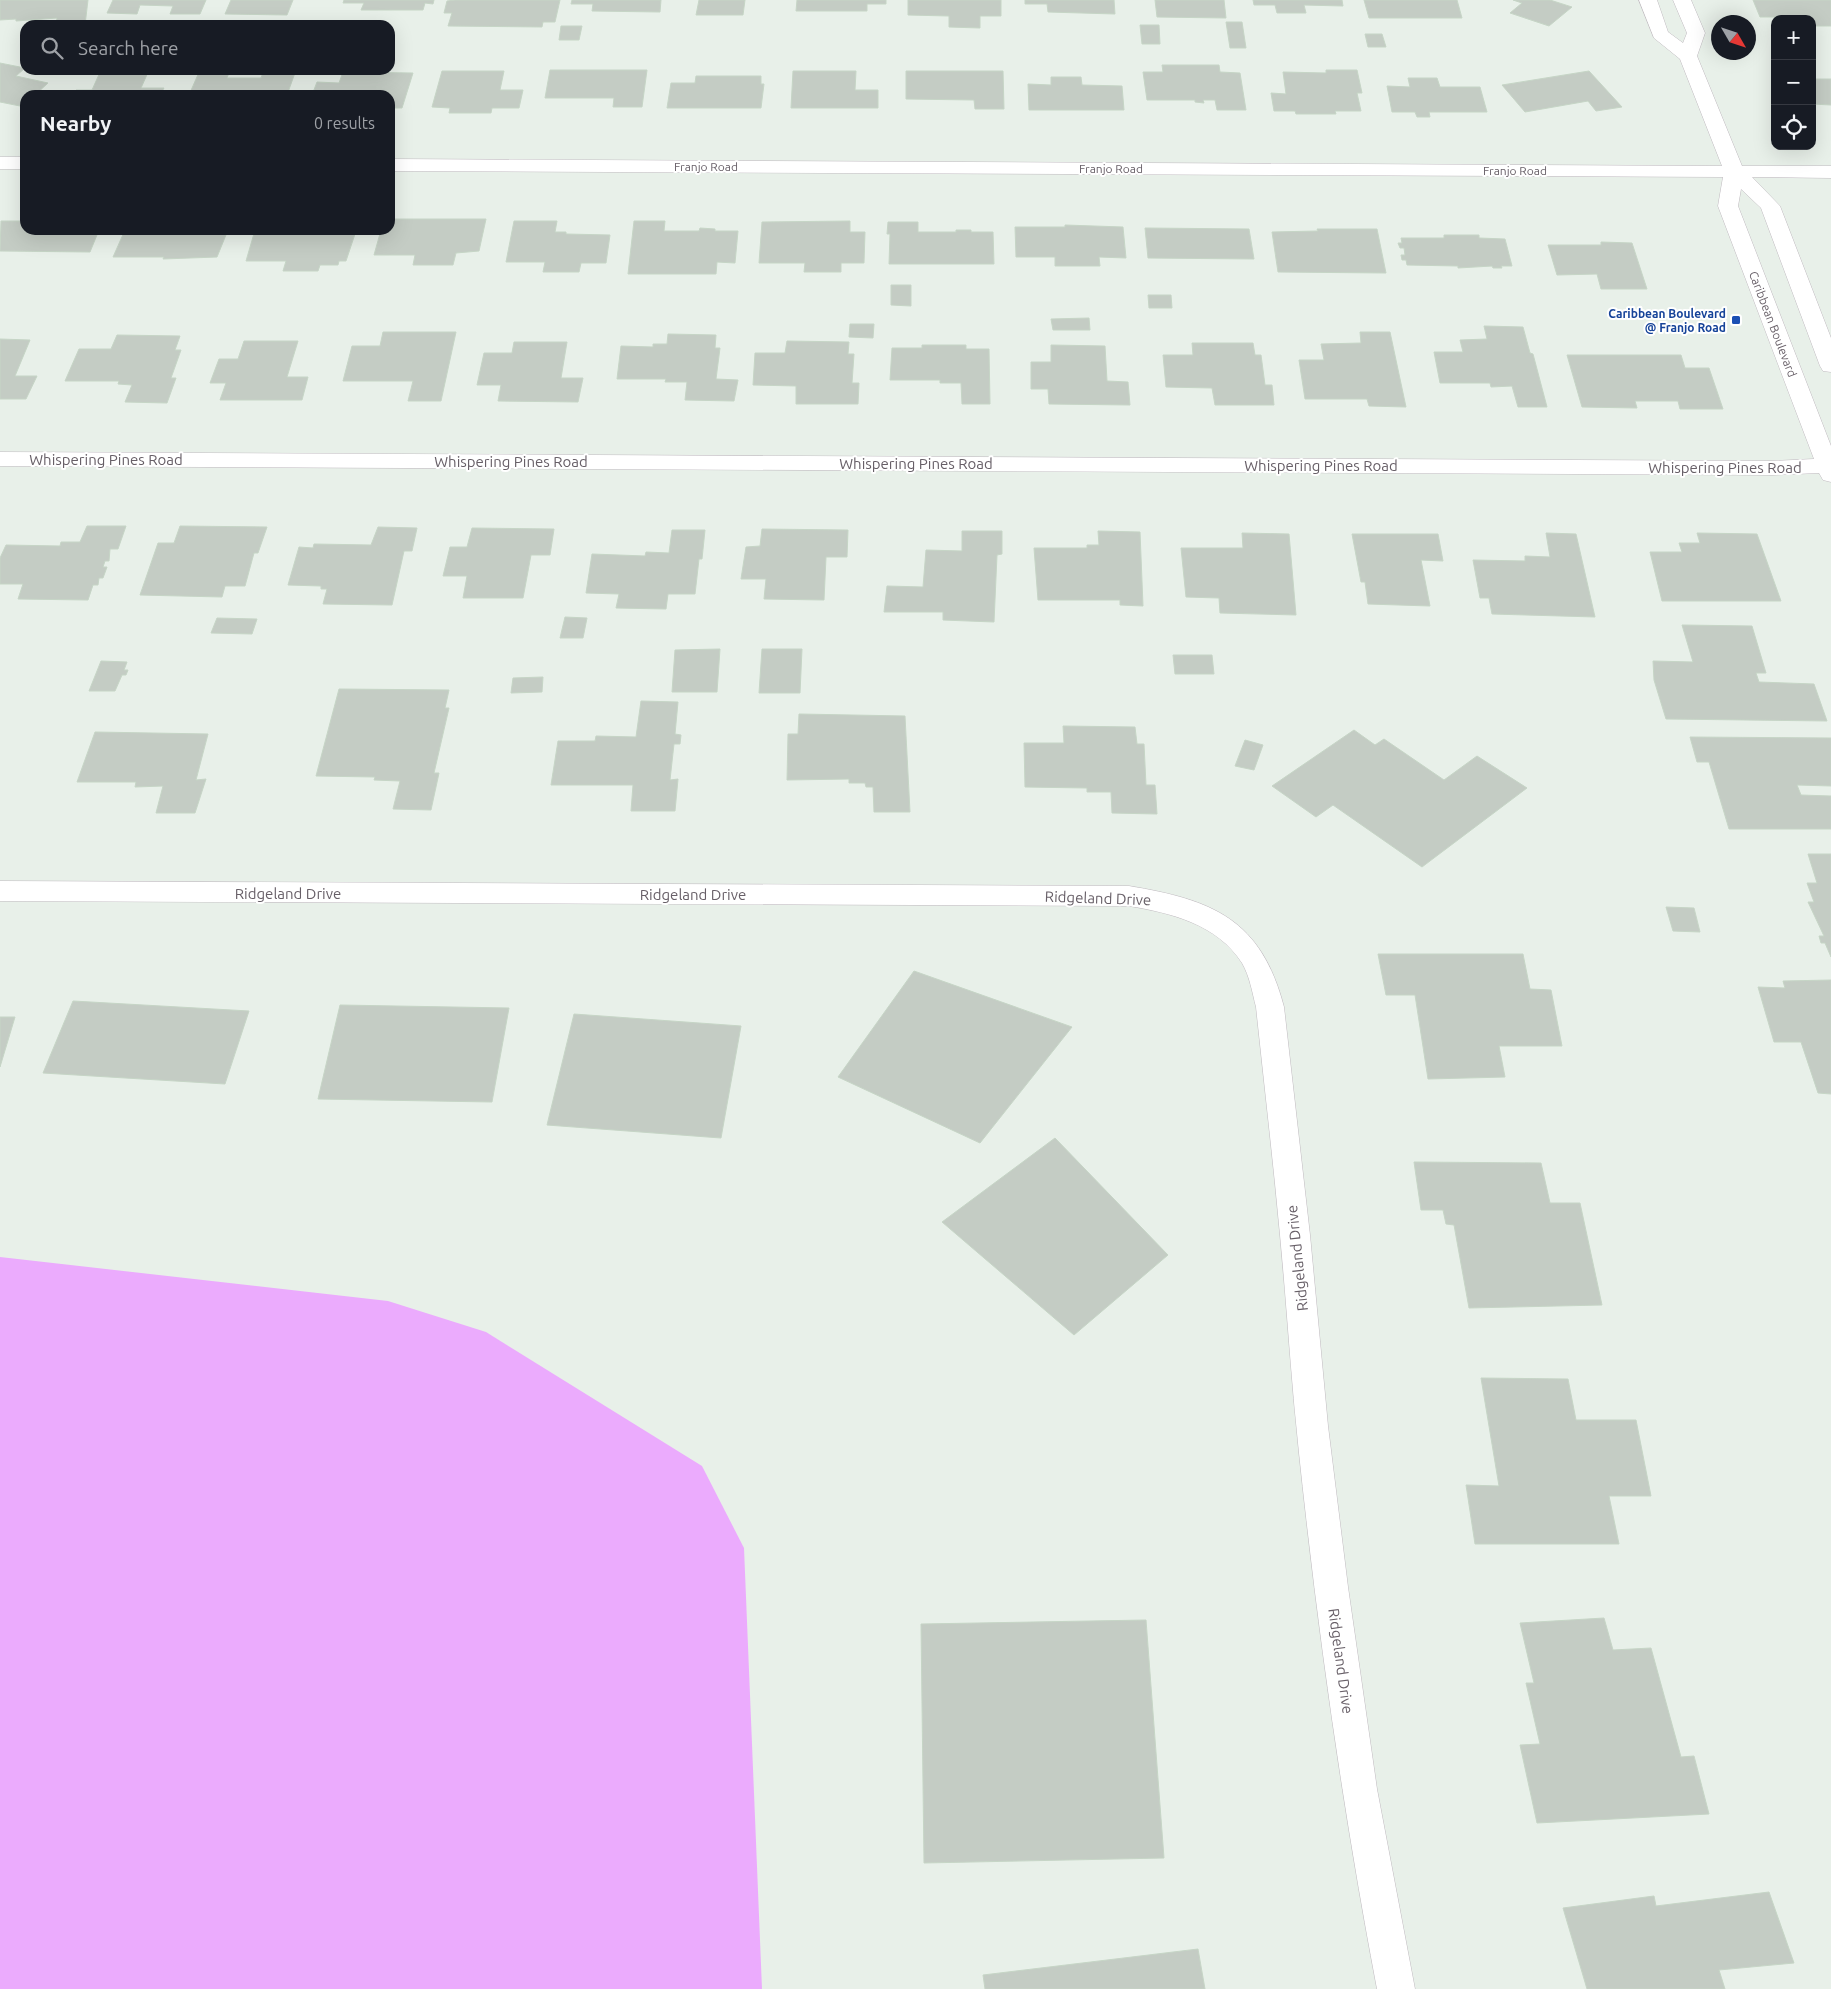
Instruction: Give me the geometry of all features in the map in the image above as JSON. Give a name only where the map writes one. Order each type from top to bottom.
[{"type":"street","points":[[1648,0],[1660,34],[1688,56],[1734,171],[1770,206],[1831,366]]},
{"type":"street","points":[[1682,0],[1696,33],[1688,56]]},
{"type":"street","points":[[0,163],[20,163]]},
{"type":"street","name":"Franjo Road","points":[[395,165],[1831,172]]},
{"type":"street","name":"Caribbean Boulevard","points":[[1734,171],[1728,206],[1830,469]]},
{"type":"street","name":"Whispering Pines Road","points":[[0,459],[1830,469]]},
{"type":"street","name":"Ridgeland Drive","points":[[0,892],[1129,896],[1181,906],[1203,915],[1236,937],[1251,952],[1267,986],[1295,1237],[1315,1452],[1336,1623],[1364,1809],[1396,1989]]},
{"type":"shaded area","points":[[0,1257],[388,1301],[486,1332],[702,1466],[744,1548],[762,1989],[0,1989]]},
{"type":"building","points":[[0,0],[88,0],[86,20],[57,20],[57,18],[16,21],[16,19],[0,20]]},
{"type":"building","points":[[113,0],[206,0],[200,14],[170,14],[173,6],[140,5],[137,14],[107,13]]},
{"type":"building","points":[[231,0],[293,0],[287,15],[225,14]]},
{"type":"building","points":[[344,0],[434,0],[433,4],[425,3],[423,10],[361,10],[364,3],[343,3]]},
{"type":"building","points":[[560,0],[555,22],[543,22],[542,27],[448,26],[452,13],[444,13],[447,1]]},
{"type":"building","points":[[572,0],[661,0],[660,12],[592,11],[593,4],[571,4]]},
{"type":"building","points":[[699,0],[745,0],[743,15],[696,15]]},
{"type":"building","points":[[797,0],[886,0],[886,4],[867,4],[867,11],[796,11]]},
{"type":"building","points":[[908,0],[1001,0],[1001,16],[980,16],[980,28],[949,27],[949,16],[908,15]]},
{"type":"building","points":[[1025,0],[1114,0],[1115,14],[1048,12],[1047,4],[1025,4]]},
{"type":"building","points":[[1155,0],[1224,0],[1226,18],[1157,17]]},
{"type":"building","points":[[1253,0],[1342,0],[1343,6],[1304,5],[1306,13],[1277,13],[1275,5],[1254,5]]},
{"type":"building","points":[[1364,0],[1457,0],[1462,18],[1369,18]]},
{"type":"building","points":[[1513,0],[1550,0],[1572,7],[1549,26],[1510,13],[1522,3]]},
{"type":"building","points":[[1753,0],[1831,0],[1831,26],[1816,26],[1816,15],[1771,15],[1771,17],[1760,17]]},
{"type":"building","points":[[1226,22],[1242,22],[1246,48],[1230,48]]},
{"type":"building","points":[[1140,25],[1159,25],[1160,44],[1142,44]]},
{"type":"building","points":[[561,26],[582,26],[579,40],[559,40]]},
{"type":"building","points":[[1365,34],[1382,34],[1386,47],[1368,47]]},
{"type":"building","points":[[0,63],[20,67],[20,72],[16,76],[48,83],[40,90],[20,90],[20,106],[0,102]]},
{"type":"building","points":[[1162,65],[1219,65],[1220,72],[1240,73],[1246,110],[1217,110],[1215,100],[1203,100],[1204,103],[1195,102],[1195,100],[1147,100],[1143,72],[1163,72]]},
{"type":"building","points":[[550,70],[647,70],[642,107],[613,107],[614,98],[545,98]]},
{"type":"building","points":[[1326,70],[1357,70],[1362,93],[1357,93],[1361,111],[1335,111],[1336,114],[1296,114],[1295,111],[1274,111],[1271,93],[1286,94],[1283,72],[1326,73]]},
{"type":"building","points":[[442,71],[504,71],[500,90],[523,90],[519,108],[492,108],[491,113],[449,113],[450,108],[432,107]]},
{"type":"building","points":[[793,71],[856,71],[855,90],[878,90],[878,108],[791,108]]},
{"type":"building","points":[[906,71],[1003,71],[1004,109],[975,109],[974,100],[906,99]]},
{"type":"building","points":[[1589,71],[1622,107],[1596,111],[1588,101],[1525,112],[1502,85]]},
{"type":"building","points":[[413,73],[402,108],[395,108],[395,90],[314,90],[317,82],[339,83],[342,75]]},
{"type":"building","points":[[99,75],[147,75],[141,88],[164,88],[163,90],[92,90]]},
{"type":"building","points":[[198,75],[228,75],[227,78],[261,78],[262,75],[294,75],[289,90],[191,90]]},
{"type":"building","points":[[696,76],[761,76],[761,84],[764,84],[761,108],[667,108],[671,83],[695,83]]},
{"type":"building","points":[[1051,77],[1081,77],[1082,85],[1122,86],[1124,110],[1029,110],[1028,84],[1051,85]]},
{"type":"building","points":[[1408,78],[1437,78],[1440,87],[1480,87],[1487,112],[1429,112],[1430,117],[1417,117],[1415,112],[1392,112],[1387,86],[1410,87]]},
{"type":"building","points":[[1816,79],[1831,79],[1831,105],[1816,104]]},
{"type":"building","points":[[395,219],[486,219],[479,251],[456,253],[453,265],[413,265],[415,255],[374,255],[380,235],[395,235]]},
{"type":"building","points":[[1,221],[20,221],[20,235],[97,235],[90,252],[0,251]]},
{"type":"building","points":[[514,221],[557,221],[555,232],[610,235],[606,263],[581,263],[579,272],[543,272],[545,262],[506,262]]},
{"type":"building","points":[[634,221],[665,221],[664,231],[699,231],[700,228],[715,229],[715,231],[738,231],[735,263],[717,262],[716,274],[628,274]]},
{"type":"building","points":[[850,221],[850,232],[865,232],[864,263],[841,263],[841,272],[804,272],[805,263],[759,263],[762,222]]},
{"type":"building","points":[[888,222],[918,222],[918,232],[971,230],[971,232],[993,232],[994,264],[889,264],[890,234],[887,234]]},
{"type":"building","points":[[1065,225],[1123,227],[1126,258],[1099,257],[1100,266],[1055,266],[1055,257],[1016,257],[1015,227],[1065,227]]},
{"type":"building","points":[[1145,228],[1249,229],[1254,259],[1148,258]]},
{"type":"building","points":[[1317,229],[1377,229],[1386,273],[1278,272],[1272,232],[1318,231]]},
{"type":"building","points":[[123,235],[226,235],[217,257],[163,259],[164,257],[113,257]]},
{"type":"building","points":[[254,235],[355,235],[346,261],[339,261],[338,265],[320,265],[318,271],[283,271],[286,261],[246,261]]},
{"type":"building","points":[[1444,235],[1479,235],[1479,238],[1505,239],[1512,266],[1501,266],[1502,268],[1493,268],[1492,266],[1458,268],[1458,266],[1407,265],[1406,260],[1402,260],[1401,255],[1405,255],[1404,248],[1400,248],[1398,243],[1402,243],[1401,238],[1444,238]]},
{"type":"building","points":[[1601,242],[1632,243],[1647,289],[1601,289],[1597,274],[1557,275],[1548,245],[1601,245]]},
{"type":"building","points":[[891,285],[911,285],[911,306],[891,305]]},
{"type":"building","points":[[1148,295],[1171,295],[1172,308],[1149,308]]},
{"type":"building","points":[[1089,318],[1090,330],[1053,330],[1051,319]]},
{"type":"building","points":[[850,324],[874,324],[873,338],[849,337]]},
{"type":"building","points":[[1484,326],[1523,327],[1530,353],[1533,354],[1547,407],[1518,407],[1512,386],[1491,387],[1490,383],[1440,383],[1434,352],[1463,352],[1460,340],[1487,339]]},
{"type":"building","points":[[383,332],[456,332],[441,401],[408,401],[413,381],[343,381],[352,346],[380,346]]},
{"type":"building","points":[[1360,332],[1390,332],[1406,407],[1369,406],[1367,399],[1305,399],[1299,360],[1324,360],[1321,344],[1361,343]]},
{"type":"building","points":[[668,334],[716,335],[715,348],[720,348],[716,379],[738,380],[734,401],[685,400],[687,382],[665,382],[666,379],[617,379],[621,346],[653,347],[653,344],[667,344]]},
{"type":"building","points":[[117,335],[180,336],[175,350],[181,350],[171,378],[176,378],[167,403],[125,402],[132,385],[118,384],[119,381],[65,381],[79,349],[111,349]]},
{"type":"building","points":[[0,339],[30,340],[15,376],[37,376],[26,399],[0,399]]},
{"type":"building","points":[[244,341],[298,341],[287,377],[308,377],[302,400],[220,400],[226,383],[210,383],[219,359],[238,359]]},
{"type":"building","points":[[787,341],[849,342],[848,354],[854,354],[852,383],[859,383],[858,404],[796,404],[796,386],[753,385],[755,353],[785,353]]},
{"type":"building","points":[[514,342],[567,342],[561,378],[583,378],[578,402],[498,401],[501,385],[477,385],[484,353],[512,353]]},
{"type":"building","points":[[1192,343],[1253,343],[1255,355],[1261,355],[1265,385],[1272,385],[1274,405],[1215,405],[1212,388],[1166,387],[1163,355],[1193,355]]},
{"type":"building","points":[[922,345],[966,345],[966,349],[989,349],[990,404],[962,404],[961,383],[940,383],[940,380],[890,380],[892,348],[922,348]]},
{"type":"building","points":[[1051,345],[1105,346],[1107,381],[1128,382],[1130,405],[1049,404],[1048,389],[1031,389],[1031,362],[1051,362]]},
{"type":"building","points":[[1567,355],[1681,355],[1685,368],[1709,368],[1723,409],[1680,409],[1678,401],[1635,401],[1637,408],[1582,407]]},
{"type":"building","points":[[87,526],[126,526],[118,549],[110,549],[109,561],[105,561],[103,567],[107,567],[103,578],[99,578],[98,585],[93,585],[88,600],[18,599],[23,584],[0,584],[0,558],[6,545],[60,546],[61,542],[80,542]]},
{"type":"building","points":[[180,526],[267,527],[258,553],[254,553],[245,586],[225,586],[222,597],[140,595],[158,543],[174,543]]},
{"type":"building","points":[[378,527],[417,528],[412,551],[404,551],[392,605],[323,604],[327,589],[321,589],[321,586],[288,585],[299,547],[313,548],[314,544],[371,545]]},
{"type":"building","points":[[472,528],[554,529],[550,555],[531,555],[523,598],[463,598],[467,576],[443,576],[450,547],[467,547]]},
{"type":"building","points":[[762,529],[848,530],[847,557],[826,557],[824,600],[764,599],[766,579],[741,579],[746,547],[760,546]]},
{"type":"building","points":[[672,530],[705,530],[702,559],[699,559],[695,594],[668,594],[666,609],[616,608],[619,594],[586,593],[592,554],[645,556],[646,552],[669,553]]},
{"type":"building","points":[[962,531],[1002,531],[1002,554],[997,555],[994,622],[943,620],[943,612],[884,612],[887,586],[923,587],[926,550],[962,551]]},
{"type":"building","points":[[1098,531],[1140,532],[1143,606],[1120,605],[1120,600],[1038,600],[1034,548],[1087,548],[1087,545],[1099,545]]},
{"type":"building","points":[[1242,533],[1289,534],[1296,615],[1220,613],[1219,598],[1186,597],[1181,548],[1243,548]]},
{"type":"building","points":[[1546,533],[1576,534],[1595,617],[1492,614],[1489,598],[1480,598],[1473,560],[1525,561],[1525,556],[1550,557]]},
{"type":"building","points":[[1697,533],[1757,534],[1781,601],[1662,601],[1650,552],[1682,552],[1679,543],[1700,543]]},
{"type":"building","points":[[1352,534],[1438,534],[1443,561],[1421,560],[1430,606],[1368,604],[1365,582],[1361,582]]},
{"type":"building","points":[[565,617],[587,618],[583,638],[560,638]]},
{"type":"building","points":[[217,618],[257,619],[252,634],[211,633]]},
{"type":"building","points":[[1682,625],[1752,626],[1766,673],[1756,673],[1759,682],[1814,684],[1827,721],[1666,719],[1654,680],[1653,661],[1693,662]]},
{"type":"building","points":[[720,649],[717,692],[672,692],[675,650]]},
{"type":"building","points":[[762,649],[802,649],[800,693],[759,693]]},
{"type":"building","points":[[1173,655],[1212,655],[1214,674],[1175,674]]},
{"type":"building","points":[[101,661],[127,662],[124,670],[128,670],[126,675],[122,675],[115,691],[89,691]]},
{"type":"building","points":[[543,677],[542,692],[511,693],[513,678]]},
{"type":"building","points":[[339,689],[449,690],[445,708],[449,708],[434,773],[439,773],[431,810],[393,809],[400,781],[374,780],[375,777],[316,776]]},
{"type":"building","points":[[641,701],[678,702],[675,734],[681,735],[680,744],[674,744],[670,780],[678,779],[675,811],[631,811],[633,785],[551,785],[558,741],[595,741],[596,736],[636,737]]},
{"type":"building","points":[[799,714],[905,716],[910,812],[874,812],[873,787],[866,787],[865,783],[849,783],[849,779],[787,780],[788,734],[798,734]]},
{"type":"building","points":[[1063,726],[1135,727],[1137,744],[1144,744],[1146,785],[1155,785],[1157,814],[1112,813],[1111,792],[1087,792],[1087,788],[1025,787],[1024,743],[1064,743]]},
{"type":"building","points":[[1354,730],[1375,745],[1384,739],[1444,780],[1477,756],[1527,788],[1422,867],[1333,805],[1316,817],[1272,786]]},
{"type":"building","points":[[95,732],[208,734],[196,780],[206,779],[195,813],[156,813],[163,786],[135,787],[136,782],[77,782]]},
{"type":"building","points":[[1690,737],[1831,738],[1831,786],[1797,785],[1801,795],[1831,796],[1831,829],[1729,829],[1709,762],[1697,762]]},
{"type":"building","points":[[1245,740],[1263,745],[1254,770],[1235,766]]},
{"type":"building","points":[[1808,854],[1831,854],[1831,957],[1825,943],[1821,943],[1819,936],[1824,936],[1808,902],[1814,902],[1807,883],[1817,883]]},
{"type":"building","points":[[1666,907],[1694,908],[1700,932],[1673,931]]},
{"type":"building","points":[[1378,954],[1523,954],[1530,989],[1551,990],[1562,1046],[1499,1046],[1505,1077],[1428,1079],[1415,995],[1386,995]]},
{"type":"building","points":[[914,971],[1072,1027],[980,1143],[838,1077]]},
{"type":"building","points":[[1831,980],[1831,1094],[1818,1093],[1801,1042],[1774,1042],[1758,987],[1785,988],[1783,981]]},
{"type":"building","points":[[73,1001],[249,1011],[225,1084],[43,1073]]},
{"type":"building","points":[[340,1005],[509,1008],[492,1102],[318,1099]]},
{"type":"building","points":[[574,1014],[741,1026],[721,1138],[547,1125]]},
{"type":"building","points":[[0,1017],[15,1017],[0,1067]]},
{"type":"building","points":[[1055,1138],[1168,1255],[1074,1335],[942,1222]]},
{"type":"building","points":[[1414,1162],[1541,1163],[1550,1203],[1580,1203],[1602,1305],[1469,1308],[1454,1225],[1446,1224],[1443,1210],[1421,1210]]},
{"type":"building","points":[[1481,1378],[1568,1379],[1576,1420],[1636,1420],[1651,1496],[1609,1496],[1619,1544],[1475,1544],[1466,1485],[1499,1486]]},
{"type":"building","points":[[1604,1618],[1613,1650],[1651,1648],[1681,1757],[1694,1756],[1709,1814],[1537,1823],[1520,1745],[1540,1744],[1526,1683],[1534,1683],[1520,1623]]},
{"type":"building","points":[[1146,1620],[1164,1858],[924,1863],[921,1624]]},
{"type":"building","points":[[1769,1892],[1794,1963],[1719,1970],[1725,1989],[1587,1989],[1563,1908],[1654,1896],[1656,1906]]},
{"type":"building","points":[[1198,1949],[1205,1989],[985,1989],[983,1975]]},
{"type":"place","name":"Caribbean Boulevard @ Franjo Road","points":[[1736,320]]}]
